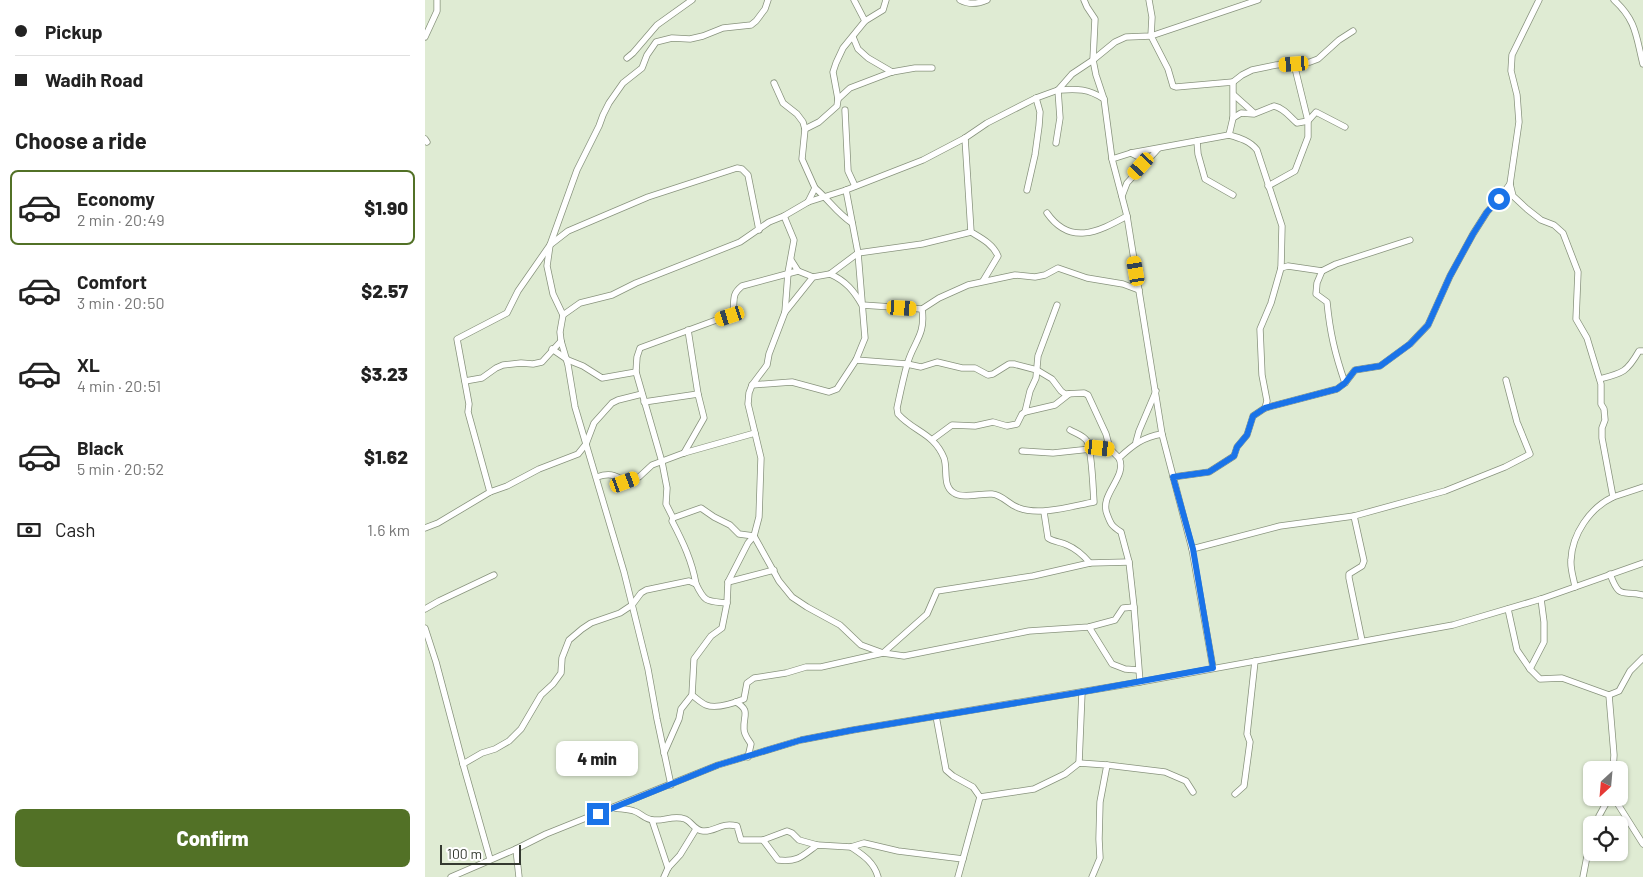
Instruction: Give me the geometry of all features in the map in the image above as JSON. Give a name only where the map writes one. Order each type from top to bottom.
[{"type":"street","points":[[425,37],[437,11],[437,0]]},
{"type":"street","points":[[627,58],[657,25],[692,0]]},
{"type":"street","points":[[671,785],[648,669],[624,572],[575,407],[568,365],[561,341],[560,332],[563,315],[553,294],[547,266],[550,245],[577,170],[609,103],[623,83],[642,68],[647,55],[656,42],[672,38],[691,39],[723,28],[751,25],[765,9],[768,0]]},
{"type":"street","points":[[855,0],[865,21]]},
{"type":"street","points":[[805,129],[819,122],[837,106],[838,99],[833,72],[843,48],[865,21],[883,10],[886,0]]},
{"type":"street","points":[[960,0],[964,3],[973,4],[979,4],[987,0]]},
{"type":"street","points":[[1084,0],[1095,19],[1093,60],[1104,99],[1113,158],[1127,216],[1162,434],[1193,549],[1213,668]]},
{"type":"street","points":[[1149,0],[1152,16],[1151,36],[1168,69],[1173,86],[1176,87],[1233,82],[1252,70],[1318,60],[1339,40],[1353,31]]},
{"type":"street","points":[[1056,143],[1060,118],[1058,90],[1072,74],[1115,42],[1126,36],[1151,36],[1258,0]]},
{"type":"street","points":[[1539,0],[1512,55],[1511,71],[1517,95],[1519,122],[1510,184],[1513,196],[1527,209],[1541,220],[1554,225],[1563,233],[1578,272],[1576,318],[1587,338],[1600,379],[1601,404],[1604,409],[1605,420],[1601,428],[1602,438],[1613,497]]},
{"type":"street","points":[[1614,0],[1621,6],[1632,22],[1639,40],[1643,64]]},
{"type":"street","points":[[853,37],[858,49],[868,58],[892,72]]},
{"type":"street","points":[[1268,186],[1295,171],[1308,137],[1308,121],[1294,64]]},
{"type":"street","points":[[838,99],[850,88],[892,72],[915,68],[932,68]]},
{"type":"street","points":[[1229,135],[1233,118],[1233,82]]},
{"type":"street","points":[[774,83],[783,103],[797,114],[803,122],[805,129],[802,159],[815,188],[825,196],[836,211],[852,223]]},
{"type":"street","points":[[563,315],[580,303],[611,295],[666,271],[721,251],[740,242],[769,222],[784,216],[808,202],[846,190],[923,160],[1035,98],[1058,90],[1081,89],[1093,92],[1104,99]]},
{"type":"street","points":[[1234,95],[1254,114]]},
{"type":"street","points":[[1027,190],[1039,126],[1039,112],[1035,98]]},
{"type":"street","points":[[1233,118],[1241,113],[1254,114],[1277,107],[1297,123],[1308,121],[1316,112]]},
{"type":"street","points":[[1305,108],[1345,127]]},
{"type":"street","points":[[845,110],[848,171],[855,186]]},
{"type":"street","points":[[1113,158],[1229,135],[1252,143],[1257,150],[1282,226],[1281,268],[1271,303],[1260,329],[1261,375],[1267,401],[1265,408]]},
{"type":"street","points":[[965,138],[971,232]]},
{"type":"street","points":[[1197,141],[1198,154],[1205,179],[1233,195]]},
{"type":"street","points":[[1122,196],[1127,183],[1158,149]]},
{"type":"street","points":[[1131,153],[1148,158]]},
{"type":"street","points":[[490,492],[468,412],[469,404],[457,339],[507,313],[518,291],[550,245],[568,231],[648,197],[737,168],[742,169],[748,175],[759,230]]},
{"type":"street","points":[[1173,477],[1209,472],[1234,456],[1237,447],[1247,435],[1253,416],[1265,408],[1337,389],[1345,383],[1355,370],[1380,366],[1410,344],[1428,325],[1450,276],[1473,234],[1487,212],[1510,184]]},
{"type":"street","points":[[808,202],[815,188]]},
{"type":"street","points":[[752,385],[792,382],[829,392],[837,389],[856,360],[865,338],[858,253],[846,190]]},
{"type":"street","points":[[1047,213],[1059,227],[1073,234],[1101,229],[1127,216]]},
{"type":"street","points":[[664,753],[679,719],[681,709],[692,695],[694,659],[711,636],[722,628],[727,603],[728,582],[754,536],[759,517],[761,458],[748,404],[752,385],[767,365],[769,354],[785,312],[788,273],[794,240],[784,216]]},
{"type":"street","points":[[727,603],[709,601],[702,595],[696,584],[693,566],[687,550],[672,521],[673,518],[666,504],[667,488],[662,462],[636,372],[640,348],[730,316],[733,312],[733,298],[736,291],[742,286],[798,271],[813,277],[830,274],[858,253],[922,244],[971,232],[985,240],[998,256],[983,282]]},
{"type":"street","points":[[1345,383],[1335,353],[1327,302],[1316,294],[1317,283],[1323,271],[1336,264],[1410,240]]},
{"type":"street","points":[[791,260],[798,271]]},
{"type":"street","points":[[1281,268],[1288,266],[1323,271]]},
{"type":"street","points":[[862,305],[922,309],[968,285],[1015,275],[1035,277],[1045,275],[1059,268],[1087,278],[1131,286],[1139,290]]},
{"type":"street","points":[[830,274],[847,284],[855,292],[862,305]]},
{"type":"street","points":[[785,312],[813,277]]},
{"type":"street","points":[[933,439],[952,425],[975,426],[993,422],[1007,426],[1017,424],[1025,412],[1030,391],[1036,378],[1039,356],[1057,305]]},
{"type":"street","points":[[922,309],[924,322],[907,364],[897,408],[898,414],[933,439],[944,459],[947,486],[953,493],[959,495],[992,494],[1019,508],[1044,512],[1094,502],[1105,502]]},
{"type":"street","points":[[684,453],[704,418],[698,394],[688,330]]},
{"type":"street","points":[[465,381],[482,378],[503,365],[542,362],[561,341]]},
{"type":"street","points":[[552,349],[603,378],[636,372]]},
{"type":"street","points":[[1600,379],[1616,375],[1629,368],[1639,351],[1643,351]]},
{"type":"street","points":[[856,360],[921,367],[937,362],[962,368],[975,368],[988,375],[1009,364],[1014,364],[1037,370],[1052,379],[1061,392],[1088,395],[1106,434],[1110,449],[1119,458],[1121,463],[1120,470],[1105,502],[1105,510],[1111,526],[1121,532],[1129,562],[1140,682]]},
{"type":"street","points":[[1193,549],[1280,526],[1354,516],[1445,491],[1531,454],[1517,422],[1505,380]]},
{"type":"street","points":[[1136,442],[1156,390]]},
{"type":"street","points":[[425,528],[438,523],[490,492],[507,486],[539,468],[577,454],[586,444],[594,424],[612,403],[642,394]]},
{"type":"street","points":[[644,402],[698,394]]},
{"type":"street","points":[[1025,412],[1055,405],[1069,394]]},
{"type":"street","points":[[1069,430],[1086,440],[1089,449],[1094,502]]},
{"type":"street","points":[[597,477],[605,474],[617,475],[625,482],[639,477],[652,465],[684,453],[755,433]]},
{"type":"street","points":[[1119,458],[1143,438],[1162,434]]},
{"type":"street","points":[[1022,451],[1053,453],[1110,449]]},
{"type":"street","points":[[1575,587],[1571,561],[1573,543],[1581,527],[1601,502],[1643,487]]},
{"type":"street","points":[[673,518],[701,508],[730,525],[739,534],[754,536]]},
{"type":"street","points":[[1044,512],[1048,538],[1079,551],[1090,563]]},
{"type":"street","points":[[1354,516],[1364,562],[1362,566],[1349,574],[1349,578],[1362,641]]},
{"type":"street","points":[[754,536],[779,582],[792,597],[840,625],[861,646],[883,653],[904,656],[1029,631],[1089,627],[1115,620],[1123,608],[1134,608]]},
{"type":"street","points":[[692,695],[707,706],[736,702],[744,699],[747,683],[754,678],[786,673],[806,667],[839,664],[883,653],[927,614],[937,591],[1033,576],[1090,563],[1129,562]]},
{"type":"street","points":[[451,877],[547,834],[718,765],[801,740],[1140,682],[1453,625],[1541,599],[1643,563]]},
{"type":"street","points":[[728,582],[773,570]]},
{"type":"street","points":[[1610,574],[1615,589],[1623,594],[1643,595]]},
{"type":"street","points":[[425,609],[494,575]]},
{"type":"street","points":[[463,764],[509,741],[521,729],[541,695],[561,673],[562,658],[569,640],[591,623],[620,613],[632,605],[641,592],[646,590],[689,581],[696,584]]},
{"type":"street","points":[[1530,670],[1544,642],[1541,599]]},
{"type":"street","points":[[1509,609],[1517,650],[1530,670],[1541,679],[1562,678],[1609,695],[1619,691],[1630,671],[1643,658]]},
{"type":"street","points":[[1089,627],[1112,664],[1125,669],[1138,670]]},
{"type":"street","points":[[425,628],[490,859]]},
{"type":"street","points":[[1235,794],[1244,786],[1245,780],[1250,742],[1247,734],[1255,661]]},
{"type":"street","points":[[1079,763],[1082,692]]},
{"type":"street","points":[[1609,695],[1614,761]]},
{"type":"street","points":[[736,702],[743,706],[746,714],[743,729],[745,736],[751,744],[748,756]]},
{"type":"street","points":[[936,716],[946,770],[973,787],[980,797]]},
{"type":"street","points":[[980,797],[1034,789],[1065,774],[1079,763],[1165,772],[1186,781],[1193,792]]},
{"type":"street","points":[[1092,877],[1100,858],[1100,802],[1107,765]]},
{"type":"street","points":[[958,877],[980,797]]},
{"type":"street","points":[[1619,806],[1643,844]]},
{"type":"street","points":[[613,808],[635,811],[641,816],[652,820],[674,817],[686,820],[696,829],[706,831],[728,824],[737,826],[741,840],[763,840],[787,832],[792,833],[799,840],[817,845],[851,847],[864,843],[898,851],[963,859]]},
{"type":"street","points":[[652,820],[668,868]]},
{"type":"street","points":[[664,877],[668,868],[680,855],[696,829]]},
{"type":"street","points":[[763,840],[778,860],[791,861],[802,856],[817,845]]},
{"type":"street","points":[[851,847],[870,861],[876,869],[878,877]]},
{"type":"street","points":[[516,849],[519,877]]},
{"type":"street","points":[[1583,877],[1585,861]]},
{"type":"route","points":[[598,814],[718,765],[801,740],[1213,668],[1193,549],[1173,477],[1209,472],[1234,456],[1237,447],[1247,435],[1253,416],[1265,408],[1337,389],[1345,383],[1355,370],[1380,366],[1410,344],[1428,325],[1450,276],[1473,234],[1487,212],[1499,199]]}]
